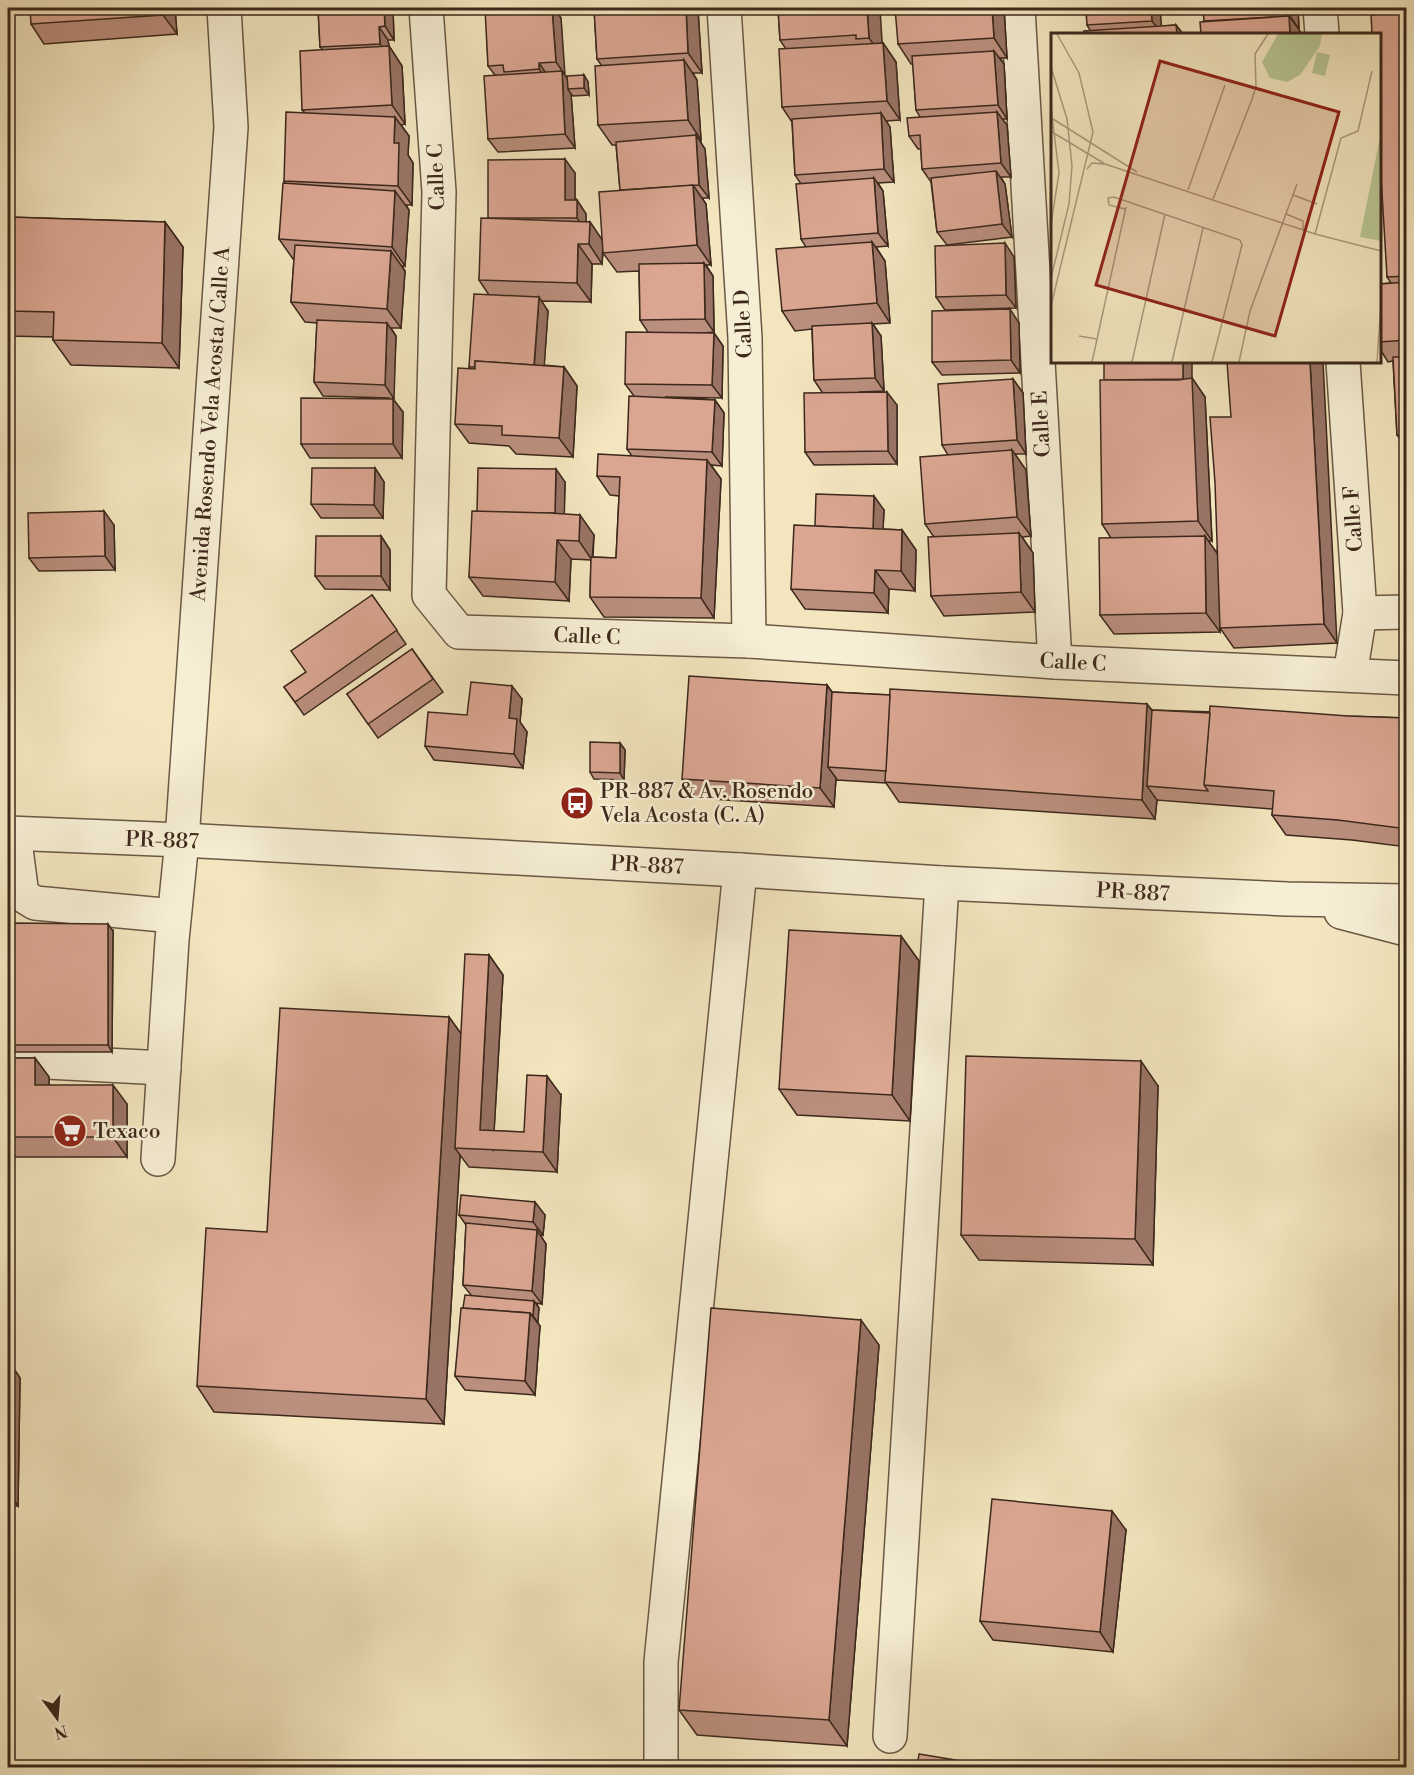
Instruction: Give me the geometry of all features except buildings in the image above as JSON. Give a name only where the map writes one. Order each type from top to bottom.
[{"type":"street","name":"Avenida Rosendo Vela Acosta / Calle A","points":[[158,1159],[231,128],[224,8]]},
{"type":"street","name":"Calle C","points":[[426,8],[439,192],[429,595],[459,632],[749,641],[1055,662],[1407,678]]},
{"type":"street","name":"Calle D","points":[[724,8],[745,338],[749,641]]},
{"type":"street","name":"Calle E","points":[[1018,8],[1055,662]]},
{"type":"street","points":[[1320,8],[1322,33]]},
{"type":"street","name":"Calle F","points":[[1343,363],[1360,613],[1350,675]]},
{"type":"street","points":[[1360,613],[1407,612]]},
{"type":"street","name":"PR-887","points":[[11,834],[182,840],[942,883],[1407,901]]},
{"type":"street","points":[[11,834],[22,895],[35,903],[174,916]]},
{"type":"street","points":[[661,1767],[661,1662],[740,870]]},
{"type":"street","points":[[890,1736],[942,883]]},
{"type":"street","name":"PR-887","points":[[1287,898],[1407,929]]},
{"type":"street","points":[[8,1060],[164,1068]]},
{"type":"place","name":"PR-887 & Av. Rosendo Vela Acosta (C. A)","points":[[577,803]]},
{"type":"place","name":"Texaco","points":[[70,1131]]}]
